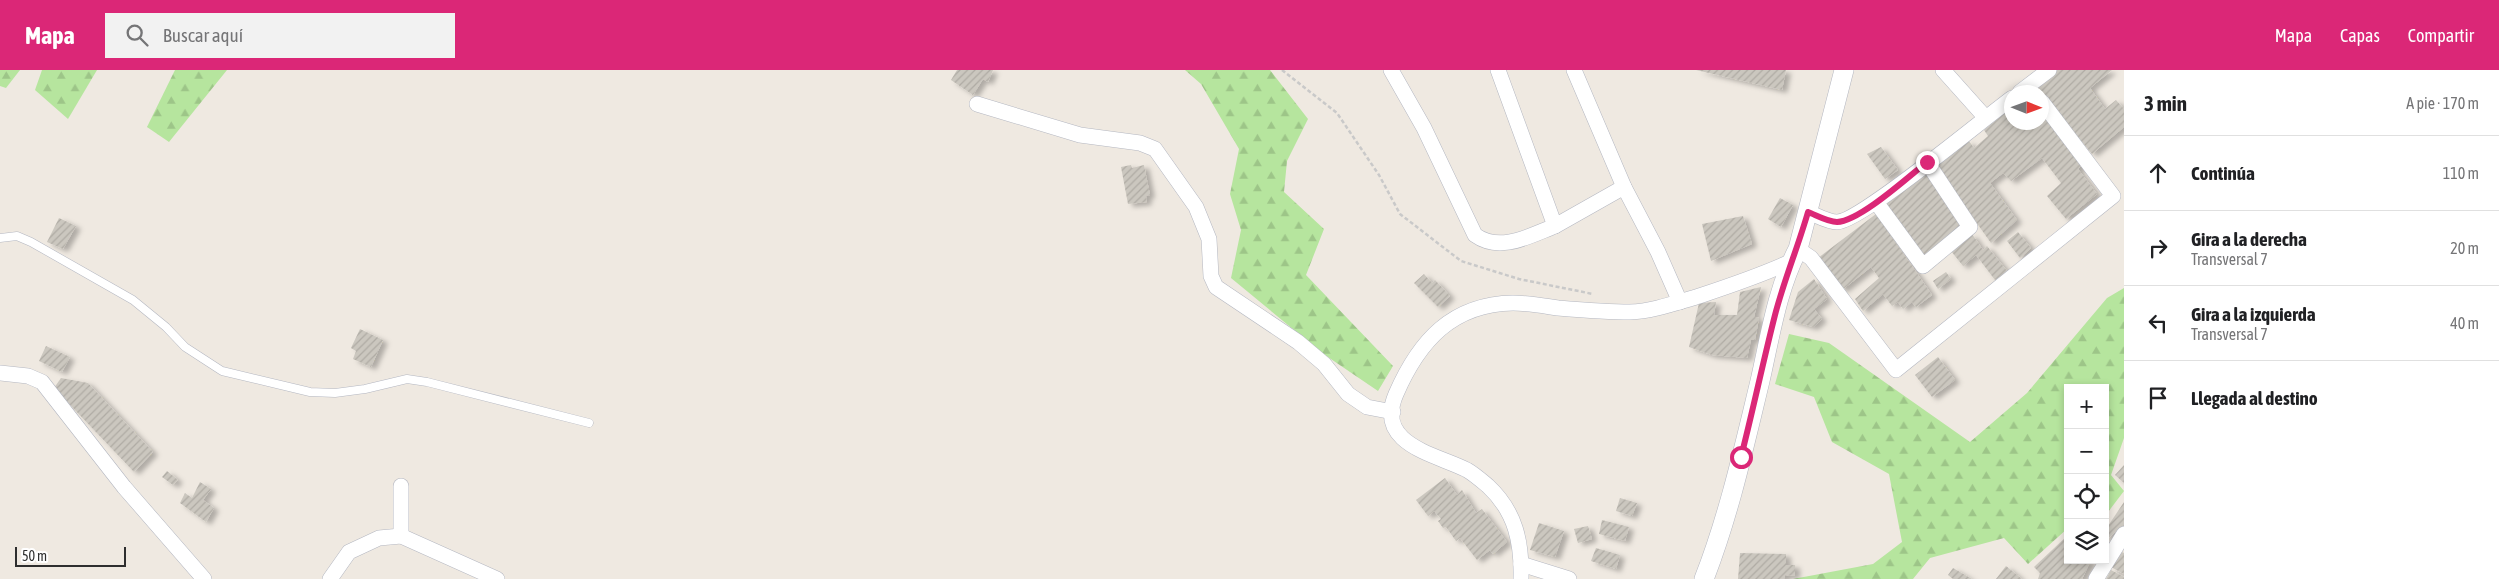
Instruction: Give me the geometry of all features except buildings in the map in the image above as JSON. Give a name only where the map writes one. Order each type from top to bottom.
[{"type":"street","points":[[1391,70],[1424,128],[1475,235],[1485,243],[1499,244],[1555,226],[1624,187]]},
{"type":"street","points":[[1498,70],[1555,226]]},
{"type":"street","points":[[1574,70],[1624,187],[1658,252],[1680,302]]},
{"type":"street","points":[[1943,70],[1986,117]]},
{"type":"street","points":[[2033,85],[2049,70]]},
{"type":"street","points":[[1704,579],[1741,457],[1775,314],[1808,212],[1842,76]]},
{"type":"street","points":[[977,104],[1080,135],[1140,144],[1155,149],[1196,207],[1209,239],[1211,276],[1216,288],[1298,342],[1324,364],[1348,394],[1366,406],[1393,412]]},
{"type":"street","points":[[1808,212],[1836,222],[1850,219],[1876,202],[2004,104]]},
{"type":"street","points":[[1569,579],[1521,572],[1518,531],[1489,487],[1468,470],[1437,459],[1408,444],[1396,430],[1392,420],[1394,398],[1407,369],[1418,351],[1441,328],[1471,309],[1515,303],[1631,312],[1663,307],[1753,279],[1795,255],[1811,258],[1896,370],[2118,191],[2049,110]]},
{"type":"street","points":[[1876,202],[1923,266],[1970,227],[1927,162]]},
{"type":"street","points":[[0,373],[28,376],[42,382],[124,486],[204,579]]},
{"type":"street","points":[[401,486],[401,536]]},
{"type":"street","points":[[2096,579],[2124,534]]},
{"type":"street","points":[[330,579],[331,574],[349,552],[379,538],[401,536],[497,579]]},
{"type":"lane","points":[[0,238],[17,236],[30,242],[133,300],[166,327],[185,347],[222,371],[310,392],[335,393],[365,389],[407,379],[428,382],[589,423]]},
{"type":"green space","points":[[0,70],[20,70],[6,88],[0,86]]},
{"type":"green space","points":[[42,70],[97,70],[68,119],[35,90]]},
{"type":"green space","points":[[175,70],[227,70],[169,142],[147,127]]},
{"type":"green space","points":[[1185,70],[1270,70],[1308,119],[1287,161],[1284,192],[1324,229],[1306,275],[1393,366],[1378,391],[1322,353],[1231,278],[1241,230],[1230,194],[1239,149],[1201,84]]},
{"type":"green space","points":[[2124,288],[2124,438],[2111,475],[2124,491],[2109,511],[2109,384],[2064,384],[2064,532],[2028,564],[2004,538],[1930,558],[1913,579],[1793,579],[1873,564],[1902,542],[1889,474],[1832,442],[1814,397],[1775,384],[1789,334],[1829,343],[1970,442],[2027,393],[2107,298]]},
{"type":"route","points":[[1741,457],[1775,314],[1792,261],[1798,249],[1808,212],[1836,222],[1850,219],[1876,202],[1927,162]]}]
